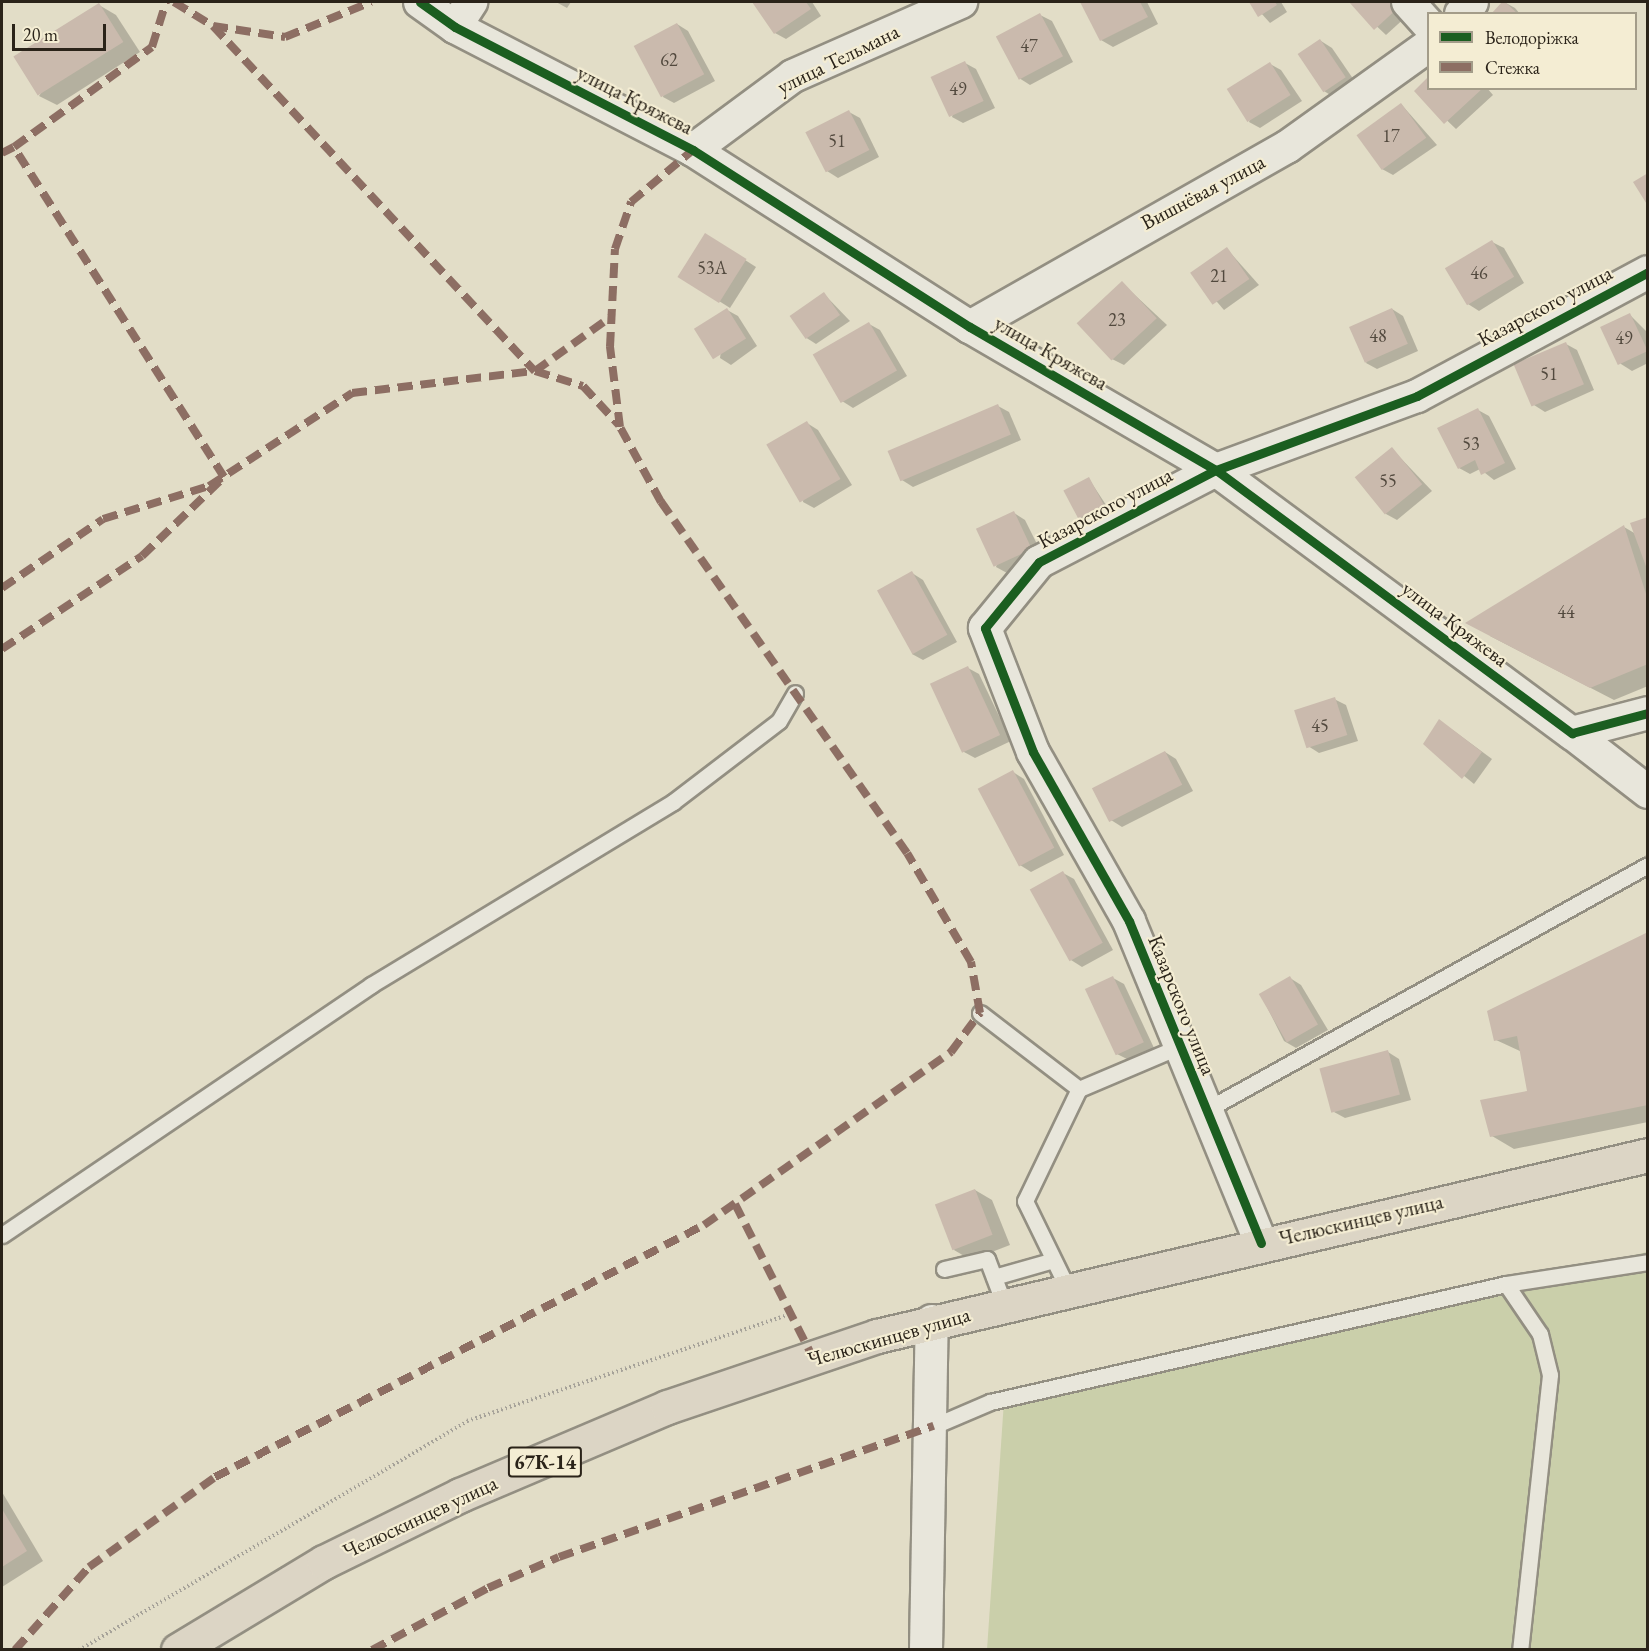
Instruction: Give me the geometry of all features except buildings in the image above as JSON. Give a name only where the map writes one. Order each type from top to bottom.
[{"type":"main road","name":"Челюскинцев улица","points":[[178,1650],[324,1562],[460,1495],[667,1407],[932,1321],[999,1291],[1068,1289],[1647,1155]]},
{"type":"street","name":"улица Кряжева","points":[[420,2],[463,14],[693,150],[970,327],[1216,470],[1572,733],[1647,792]]},
{"type":"street","name":"улица Тельмана","points":[[693,150],[793,76],[961,2]]},
{"type":"street","points":[[1408,2],[1427,23]]},
{"type":"street","name":"Вишнёвая улица","points":[[970,327],[1287,147],[1427,47]]},
{"type":"street","name":"Казарского улица","points":[[1261,1243],[1178,1047],[1129,921],[1033,752],[985,628],[1039,562],[1216,470],[1417,396],[1647,272]]},
{"type":"street","points":[[1572,733],[1647,713]]},
{"type":"street","points":[[926,1650],[933,1426],[932,1321]]},
{"type":"lane","points":[[2,1235],[371,985],[673,802],[779,721],[795,693]]},
{"type":"lane","points":[[1206,1110],[1647,865]]},
{"type":"lane","points":[[980,1013],[1079,1089]]},
{"type":"lane","points":[[1068,1289],[1050,1261],[1025,1201],[1079,1089],[1178,1047]]},
{"type":"lane","points":[[944,1269],[987,1259],[999,1291],[1050,1261]]},
{"type":"lane","points":[[933,1426],[990,1402],[1506,1284],[1647,1262]]},
{"type":"lane","points":[[1506,1284],[1540,1334],[1550,1375],[1520,1650]]},
{"type":"path","points":[[79,1650],[467,1421],[793,1313]]},
{"type":"green space","points":[[1647,1252],[1647,1649],[987,1650],[1004,1401]]},
{"type":"marked path","points":[[2,649],[142,556],[224,477],[14,147],[152,47],[166,2]]},
{"type":"marked path","points":[[174,2],[213,26],[285,37],[371,2]]},
{"type":"marked path","points":[[213,26],[535,371],[612,316]]},
{"type":"marked path","points":[[2,153],[14,147]]},
{"type":"marked path","points":[[15,1650],[89,1567],[215,1477],[704,1225],[951,1052],[980,1013],[971,962],[907,853],[661,502],[620,427],[610,347],[615,249],[631,202],[693,150]]},
{"type":"marked path","points":[[2,588],[103,519],[209,486],[352,393],[535,371],[583,386],[619,425]]},
{"type":"marked path","points":[[735,1204],[813,1358]]},
{"type":"marked path","points":[[372,1650],[488,1588],[559,1557],[934,1426]]},
{"type":"cycle path","points":[[420,2],[455,27],[693,150],[970,327],[1216,470],[1572,733],[1648,713]]},
{"type":"cycle path","points":[[1261,1243],[1129,921],[1033,752],[985,628],[1039,562],[1216,470],[1417,396],[1648,272]]}]
